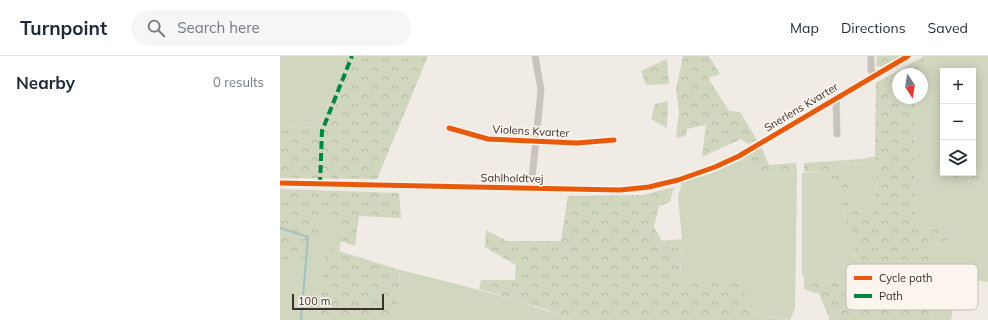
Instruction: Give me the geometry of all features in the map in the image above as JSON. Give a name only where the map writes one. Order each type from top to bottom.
[{"type":"street","name":"Violens Kvarter","points":[[531,188],[541,90],[536,56]]},
{"type":"street","points":[[871,56],[871,70],[874,75]]},
{"type":"street","name":"Snerlens Kvarter","points":[[739,156],[908,56]]},
{"type":"street","name":"Snerlens Kvarter","points":[[836,98],[837,134]]},
{"type":"street","name":"Violens Kvarter","points":[[449,128],[488,139],[577,143],[614,140]]},
{"type":"street","name":"Sahlholdtvej","points":[[280,183],[620,190],[649,186],[699,174],[739,156]]},
{"type":"green space","points":[[280,56],[348,56],[319,128],[280,126]]},
{"type":"green space","points":[[348,56],[428,56],[377,179],[280,178],[280,126],[319,128]]},
{"type":"green space","points":[[683,56],[709,56],[720,74],[708,78],[729,111],[740,112],[757,140],[748,144],[741,139],[702,157],[706,125],[687,129],[686,136],[676,138],[679,112],[676,89]]},
{"type":"green space","points":[[877,56],[901,56],[881,67],[876,66]]},
{"type":"green space","points":[[924,56],[988,56],[988,173],[976,171],[976,68],[940,68],[940,176],[952,176],[955,179],[988,185],[988,282],[978,280],[978,264],[932,264],[930,245],[948,242],[942,229],[915,228],[914,104],[928,104],[928,68],[926,68]]},
{"type":"green space","points":[[924,56],[926,68],[903,68]]},
{"type":"green space","points":[[667,59],[669,84],[646,85],[641,71]]},
{"type":"green space","points":[[892,74],[892,104],[914,104],[915,228],[942,229],[948,242],[930,245],[932,264],[858,264],[836,182],[825,171],[804,172],[804,163],[871,157],[867,163],[832,164],[829,167],[845,177],[856,208],[872,216],[878,168],[875,157],[876,83]]},
{"type":"green space","points":[[668,101],[667,128],[651,119],[655,104]]},
{"type":"green space","points":[[761,147],[769,165],[796,163],[797,175],[759,174],[741,160]]},
{"type":"green space","points":[[871,157],[875,157],[878,168],[872,216],[856,208],[845,177],[829,167],[832,164],[867,163]]},
{"type":"green space","points":[[741,160],[759,174],[797,175],[795,309],[790,320],[749,313],[744,283],[680,279],[682,239],[678,197],[682,182],[712,173]]},
{"type":"green space","points":[[825,171],[836,182],[858,264],[846,264],[846,281],[843,283],[804,278],[802,273],[802,173]]},
{"type":"green space","points":[[976,171],[988,173],[988,185],[955,179],[952,176],[976,176]]},
{"type":"green space","points":[[674,187],[670,202],[659,206],[654,227],[662,241],[682,239],[680,278],[744,283],[749,313],[787,320],[571,320],[544,309],[479,289],[481,280],[515,280],[516,265],[485,247],[486,230],[507,241],[561,241],[568,196],[643,195]]},
{"type":"green space","points":[[280,189],[399,193],[401,218],[359,216],[355,246],[341,241],[341,218],[321,218],[318,235],[309,234],[304,266],[280,259]]},
{"type":"green space","points":[[320,218],[342,218],[339,251],[326,248],[318,315],[321,320],[280,320],[280,259],[304,266],[309,233]]},
{"type":"green space","points":[[326,247],[400,270],[396,320],[321,320],[318,315]]},
{"type":"green space","points":[[400,270],[508,298],[571,320],[396,320]]},
{"type":"green space","points":[[804,278],[843,283],[846,281],[846,310],[932,310],[931,320],[829,320],[819,294],[804,289]]},
{"type":"green space","points":[[932,310],[953,310],[951,320],[931,320]]},
{"type":"waterway","points":[[280,228],[308,237],[301,320]]},
{"type":"marked path","points":[[320,185],[322,131],[352,56]]},
{"type":"cycle path","points":[[280,183],[620,190],[649,187],[678,180],[715,167],[739,156],[908,56]]},
{"type":"cycle path","points":[[449,128],[488,139],[577,143],[614,140]]}]
